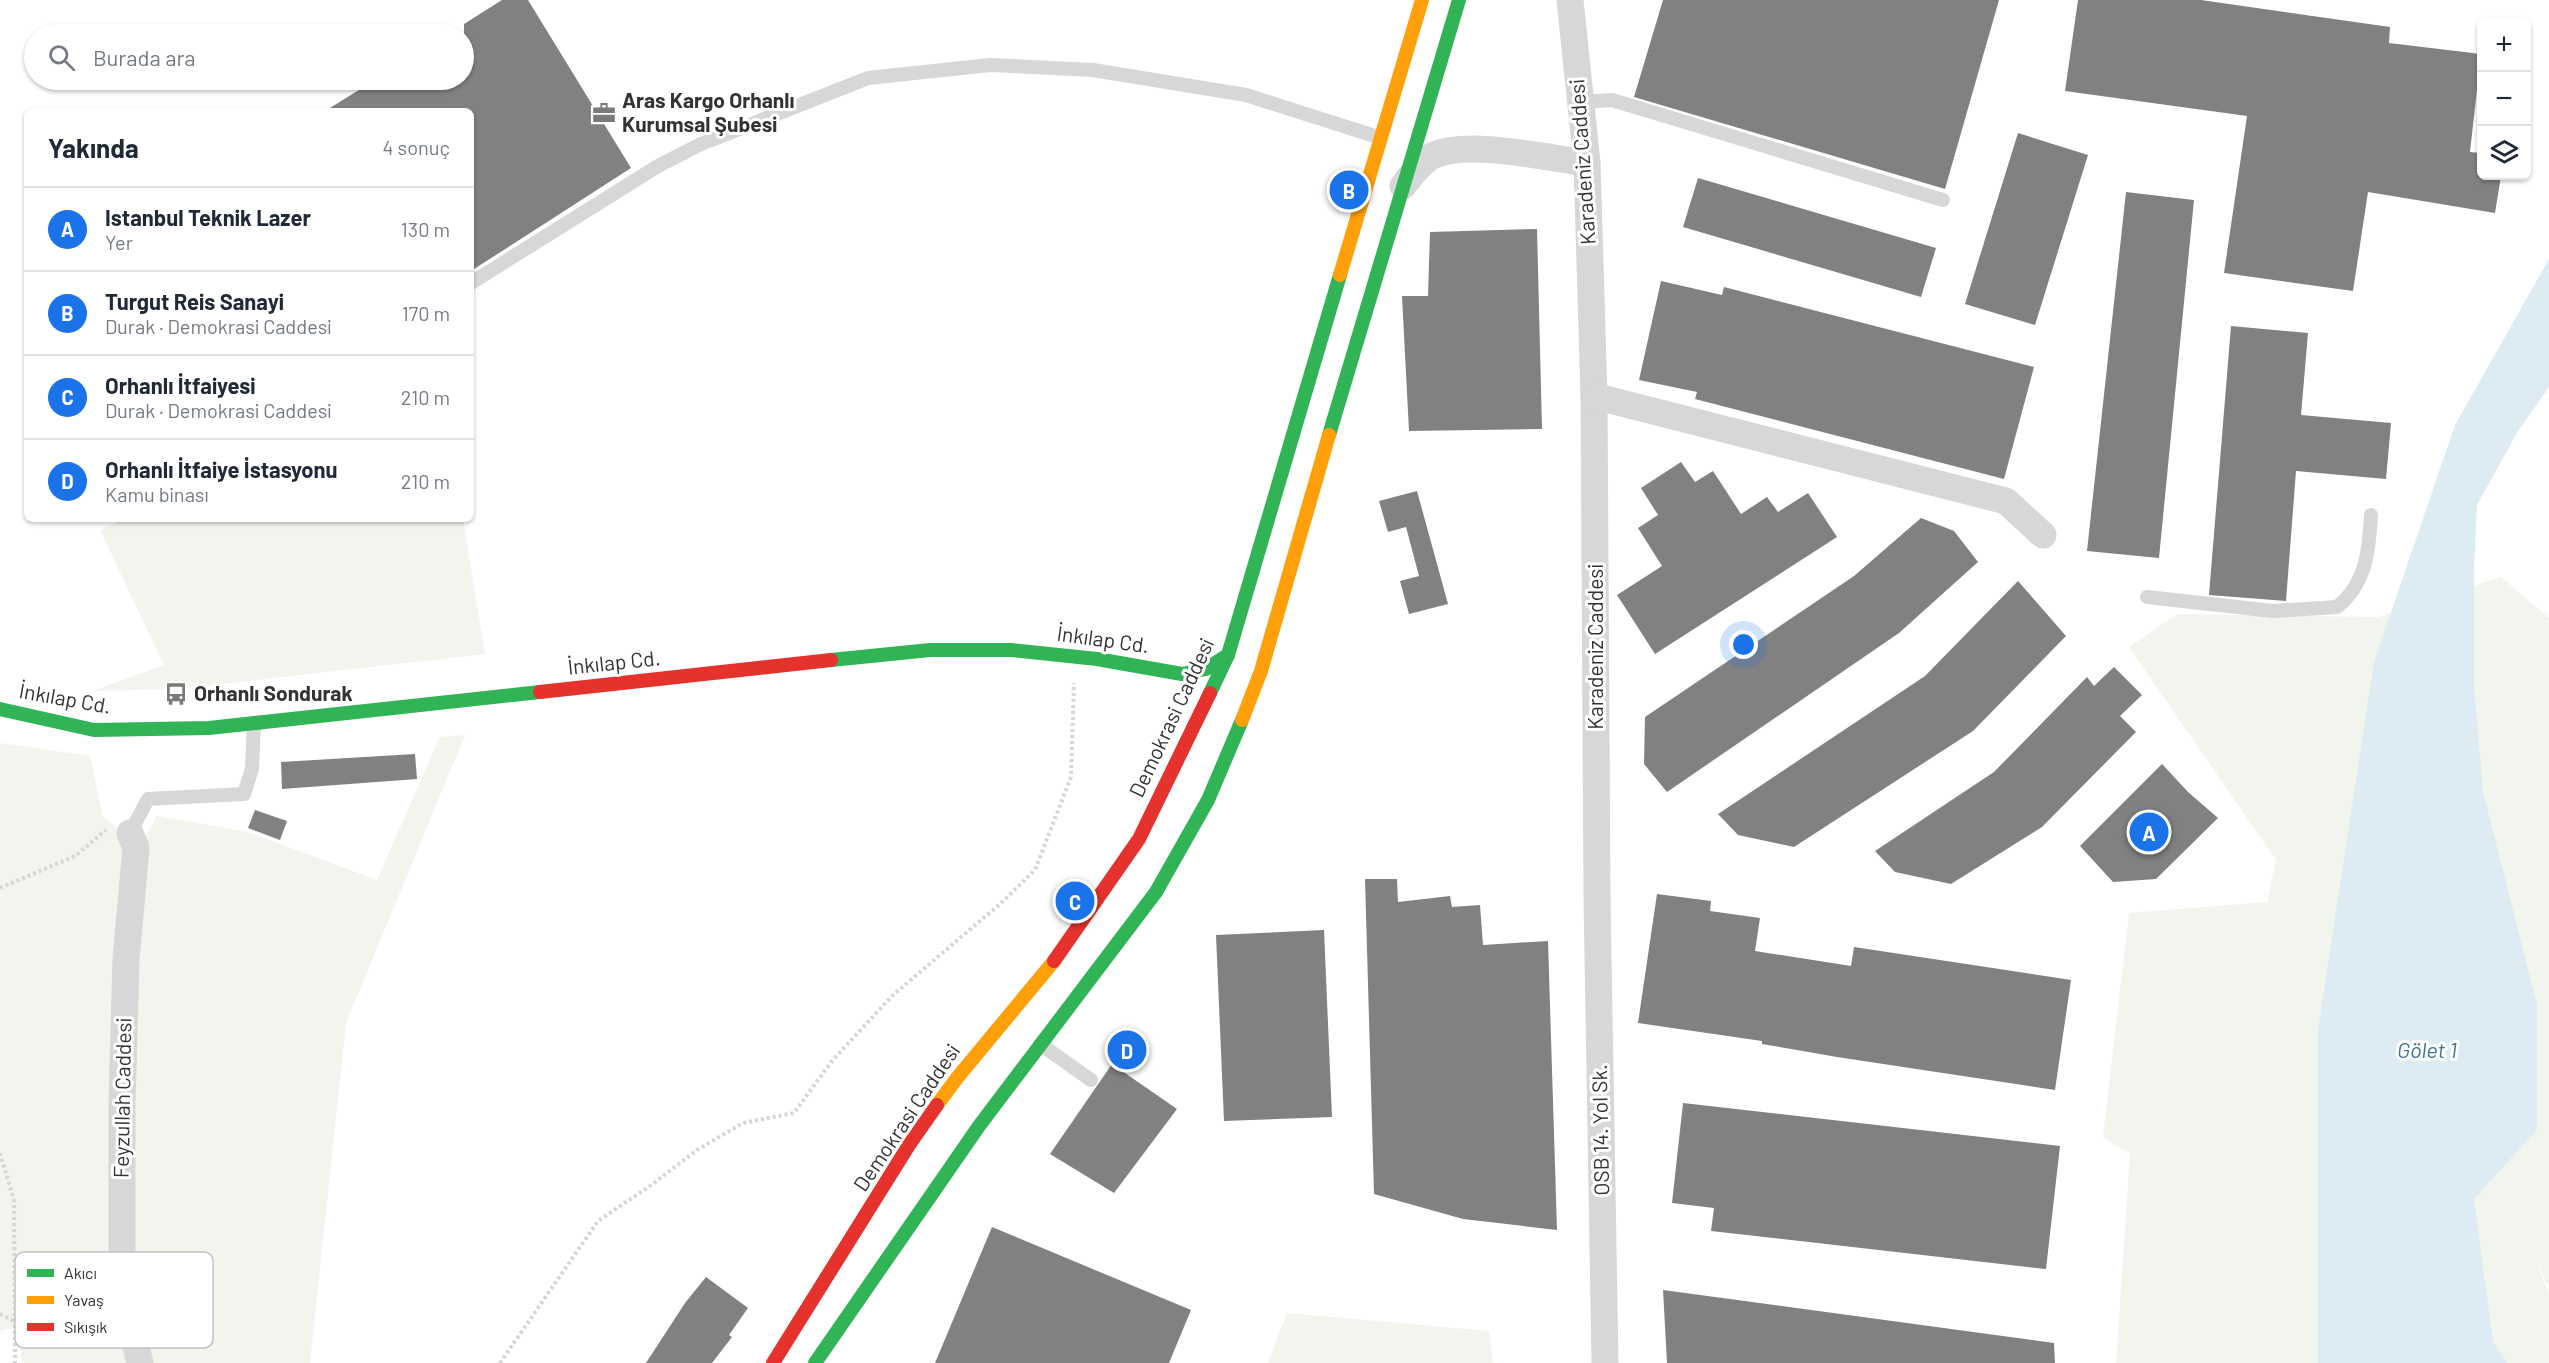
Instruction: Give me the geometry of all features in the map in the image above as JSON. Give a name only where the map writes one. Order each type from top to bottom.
[{"type":"main road","name":"Demokrasi Caddesi","points":[[773,1363],[909,1145],[979,1050],[1053,963],[1139,839],[1190,736],[1228,655],[1422,0]]},
{"type":"main road","points":[[815,1363],[994,1106],[1136,920],[1171,867],[1227,758],[1261,670],[1402,186],[1459,0]]},
{"type":"main road","name":"İnkılap Cd.","points":[[0,709],[94,730],[209,728],[940,650],[1018,650],[1074,655],[1182,674],[1198,673],[1214,667],[1228,655]]},
{"type":"main road","points":[[1215,711],[1228,655]]},
{"type":"main road","points":[[1154,668],[1175,677],[1189,693],[1193,718],[1190,736]]},
{"type":"main road","points":[[1218,741],[1227,758]]},
{"type":"main road","points":[[1020,1046],[1040,1044]]},
{"type":"main road","points":[[979,1050],[999,1048]]},
{"type":"street","name":"Karadeniz Caddesi","points":[[1570,0],[1587,163],[1594,396],[1597,897]]},
{"type":"street","points":[[1402,186],[1417,168],[1432,156],[1454,150],[1476,148],[1587,163]]},
{"type":"street","points":[[1594,396],[1935,481],[2006,501],[2043,535]]},
{"type":"street","name":"Feyzullah Caddesi","points":[[119,830],[136,848],[126,959],[122,1105],[122,1252]]},
{"type":"street","name":"OSB 14. Yol Sk.","points":[[1597,897],[1605,1363]]},
{"type":"street","name":"Feyzullah Caddesi","points":[[136,1348],[140,1363]]},
{"type":"lane","points":[[474,281],[658,166],[684,153],[868,78],[990,65],[1094,70],[1246,95],[1381,138]]},
{"type":"lane","points":[[1581,102],[1612,100],[1943,200]]},
{"type":"lane","points":[[2147,597],[2273,611],[2337,608],[2356,589],[2363,574],[2368,557],[2371,515]]},
{"type":"lane","points":[[119,830],[148,799],[243,794],[252,769],[254,723]]},
{"type":"lane","points":[[1040,1044],[1091,1080]]},
{"type":"path","points":[[500,1363],[598,1221],[650,1186],[697,1150],[743,1124],[794,1113],[832,1061],[892,996],[1035,870],[1071,777],[1074,655]]},
{"type":"path","points":[[0,888],[75,856],[103,834],[119,830]]},
{"type":"path","points":[[0,1153],[14,1200],[15,1363]]},
{"type":"path","points":[[0,1314],[15,1321]]},
{"type":"shaded area","points":[[117,522],[463,522],[485,654],[176,689],[92,691],[164,665],[100,530]]},
{"type":"shaded area","points":[[2501,577],[2549,618],[2549,1288],[2536,1260],[2549,1294],[2549,1363],[2116,1363],[2130,1154],[2103,1137],[2129,913],[2267,902],[2276,860],[2129,647],[2177,614],[2378,617]]},
{"type":"shaded area","points":[[465,735],[346,1023],[310,1363],[22,1363],[20,1348],[213,1348],[213,1252],[15,1252],[15,1327],[0,1331],[0,743],[90,756],[103,817],[140,846],[157,816],[248,832],[377,880],[440,737]]},
{"type":"shaded area","points":[[1287,1313],[1489,1331],[1493,1363],[1268,1363]]},
{"type":"water","name":"Gölet 1","points":[[2549,259],[2549,387],[2518,431],[2477,505],[2474,569],[2474,687],[2483,792],[2537,1005],[2537,1130],[2474,1199],[2493,1342],[2507,1363],[2318,1363],[2318,1030],[2374,662],[2455,425]]},
{"type":"building","points":[[502,0],[528,0],[631,168],[474,269],[474,108],[330,108],[359,90],[474,90],[474,24],[464,24]]},
{"type":"building","points":[[1663,0],[1999,0],[1945,189],[1634,97]]},
{"type":"building","points":[[2078,0],[2201,0],[2390,27],[2389,43],[2477,54],[2477,90],[2470,152],[2477,153],[2477,180],[2500,180],[2495,213],[2368,192],[2353,291],[2224,273],[2247,116],[2065,91]]},
{"type":"building","points":[[2018,133],[2088,155],[2035,325],[1965,304]]},
{"type":"building","points":[[1698,178],[1936,248],[1921,297],[1683,227]]},
{"type":"building","points":[[2126,192],[2194,200],[2159,558],[2087,551]]},
{"type":"building","points":[[1537,229],[1542,429],[1409,431],[1402,296],[1428,296],[1430,232]]},
{"type":"building","points":[[1661,281],[1722,295],[1724,287],[2034,367],[2004,479],[1695,399],[1697,392],[1639,380]]},
{"type":"building","points":[[2231,326],[2308,333],[2301,415],[2391,423],[2386,479],[2296,471],[2286,601],[2209,595]]},
{"type":"building","points":[[1681,462],[1695,482],[1713,471],[1741,514],[1767,497],[1778,512],[1808,493],[1837,537],[1655,654],[1617,595],[1662,566],[1638,528],[1658,515],[1641,488]]},
{"type":"building","points":[[1417,491],[1448,604],[1409,614],[1400,581],[1419,576],[1406,527],[1388,532],[1379,501]]},
{"type":"building","points":[[1921,518],[1954,531],[1978,562],[1899,633],[1667,792],[1644,764],[1645,717],[1854,576]]},
{"type":"building","points":[[2018,581],[2066,636],[1973,731],[1794,847],[1738,835],[1718,814],[1925,676]]},
{"type":"building","points":[[2114,667],[2142,695],[2120,716],[2136,732],[2042,827],[1951,884],[1895,872],[1875,851],[1994,772],[2087,677],[2094,686]]},
{"type":"building","points":[[415,754],[417,779],[282,789],[281,762]]},
{"type":"building","points":[[2162,764],[2188,792],[2218,818],[2156,879],[2113,882],[2080,846]]},
{"type":"building","points":[[255,810],[287,821],[280,840],[248,828]]},
{"type":"building","points":[[1365,879],[1397,879],[1398,902],[1450,896],[1452,907],[1480,905],[1483,945],[1548,941],[1557,1230],[1463,1219],[1374,1194]]},
{"type":"building","points":[[1657,894],[1711,901],[1710,911],[1760,918],[1755,951],[1851,966],[1854,947],[2071,980],[2055,1090],[1837,1057],[1762,1044],[1762,1041],[1638,1023]]},
{"type":"building","points":[[1324,930],[1332,1117],[1224,1121],[1216,935]]},
{"type":"building","points":[[1112,1064],[1177,1109],[1114,1193],[1050,1154]]},
{"type":"building","points":[[1683,1103],[2060,1146],[2046,1269],[1711,1231],[1714,1208],[1672,1203]]},
{"type":"building","points":[[992,1227],[1191,1310],[1169,1363],[935,1363]]},
{"type":"building","points":[[706,1277],[748,1308],[729,1335],[732,1337],[712,1363],[646,1363],[685,1303]]},
{"type":"building","points":[[1663,1290],[2054,1343],[2055,1363],[1667,1363]]},
{"type":"traffic: fast","points":[[1329,435],[1459,0]]},
{"type":"traffic: fast","points":[[1210,693],[1228,655],[1340,275]]},
{"type":"traffic: fast","points":[[831,660],[930,650],[1011,650],[1097,659],[1182,674],[1206,669],[1228,655]]},
{"type":"traffic: fast","points":[[0,709],[94,730],[209,728],[540,692]]},
{"type":"traffic: fast","points":[[815,1363],[979,1126],[1156,892],[1208,800],[1242,720]]},
{"type":"traffic: slow","points":[[1340,275],[1422,0]]},
{"type":"traffic: slow","points":[[1242,720],[1261,671],[1329,435]]},
{"type":"traffic: slow","points":[[937,1105],[1054,961]]},
{"type":"traffic: jam","points":[[540,692],[831,660]]},
{"type":"traffic: jam","points":[[1054,961],[1139,839],[1210,693]]},
{"type":"traffic: jam","points":[[773,1363],[909,1145],[937,1105]]},
{"type":"place","name":"Aras Kargo Orhanlı Kurumsal Şubesi","points":[[604,113]]},
{"type":"place","name":"Turgut Reis Sanayi","points":[[1349,190]]},
{"type":"place","name":"Orhanlı Sondurak","points":[[176,694]]},
{"type":"place","name":"Istanbul Teknik Lazer","points":[[2149,832]]},
{"type":"place","name":"Orhanlı İtfaiyesi","points":[[1075,901]]},
{"type":"place","name":"Orhanlı İtfaiye İstasyonu","points":[[1127,1050]]}]
